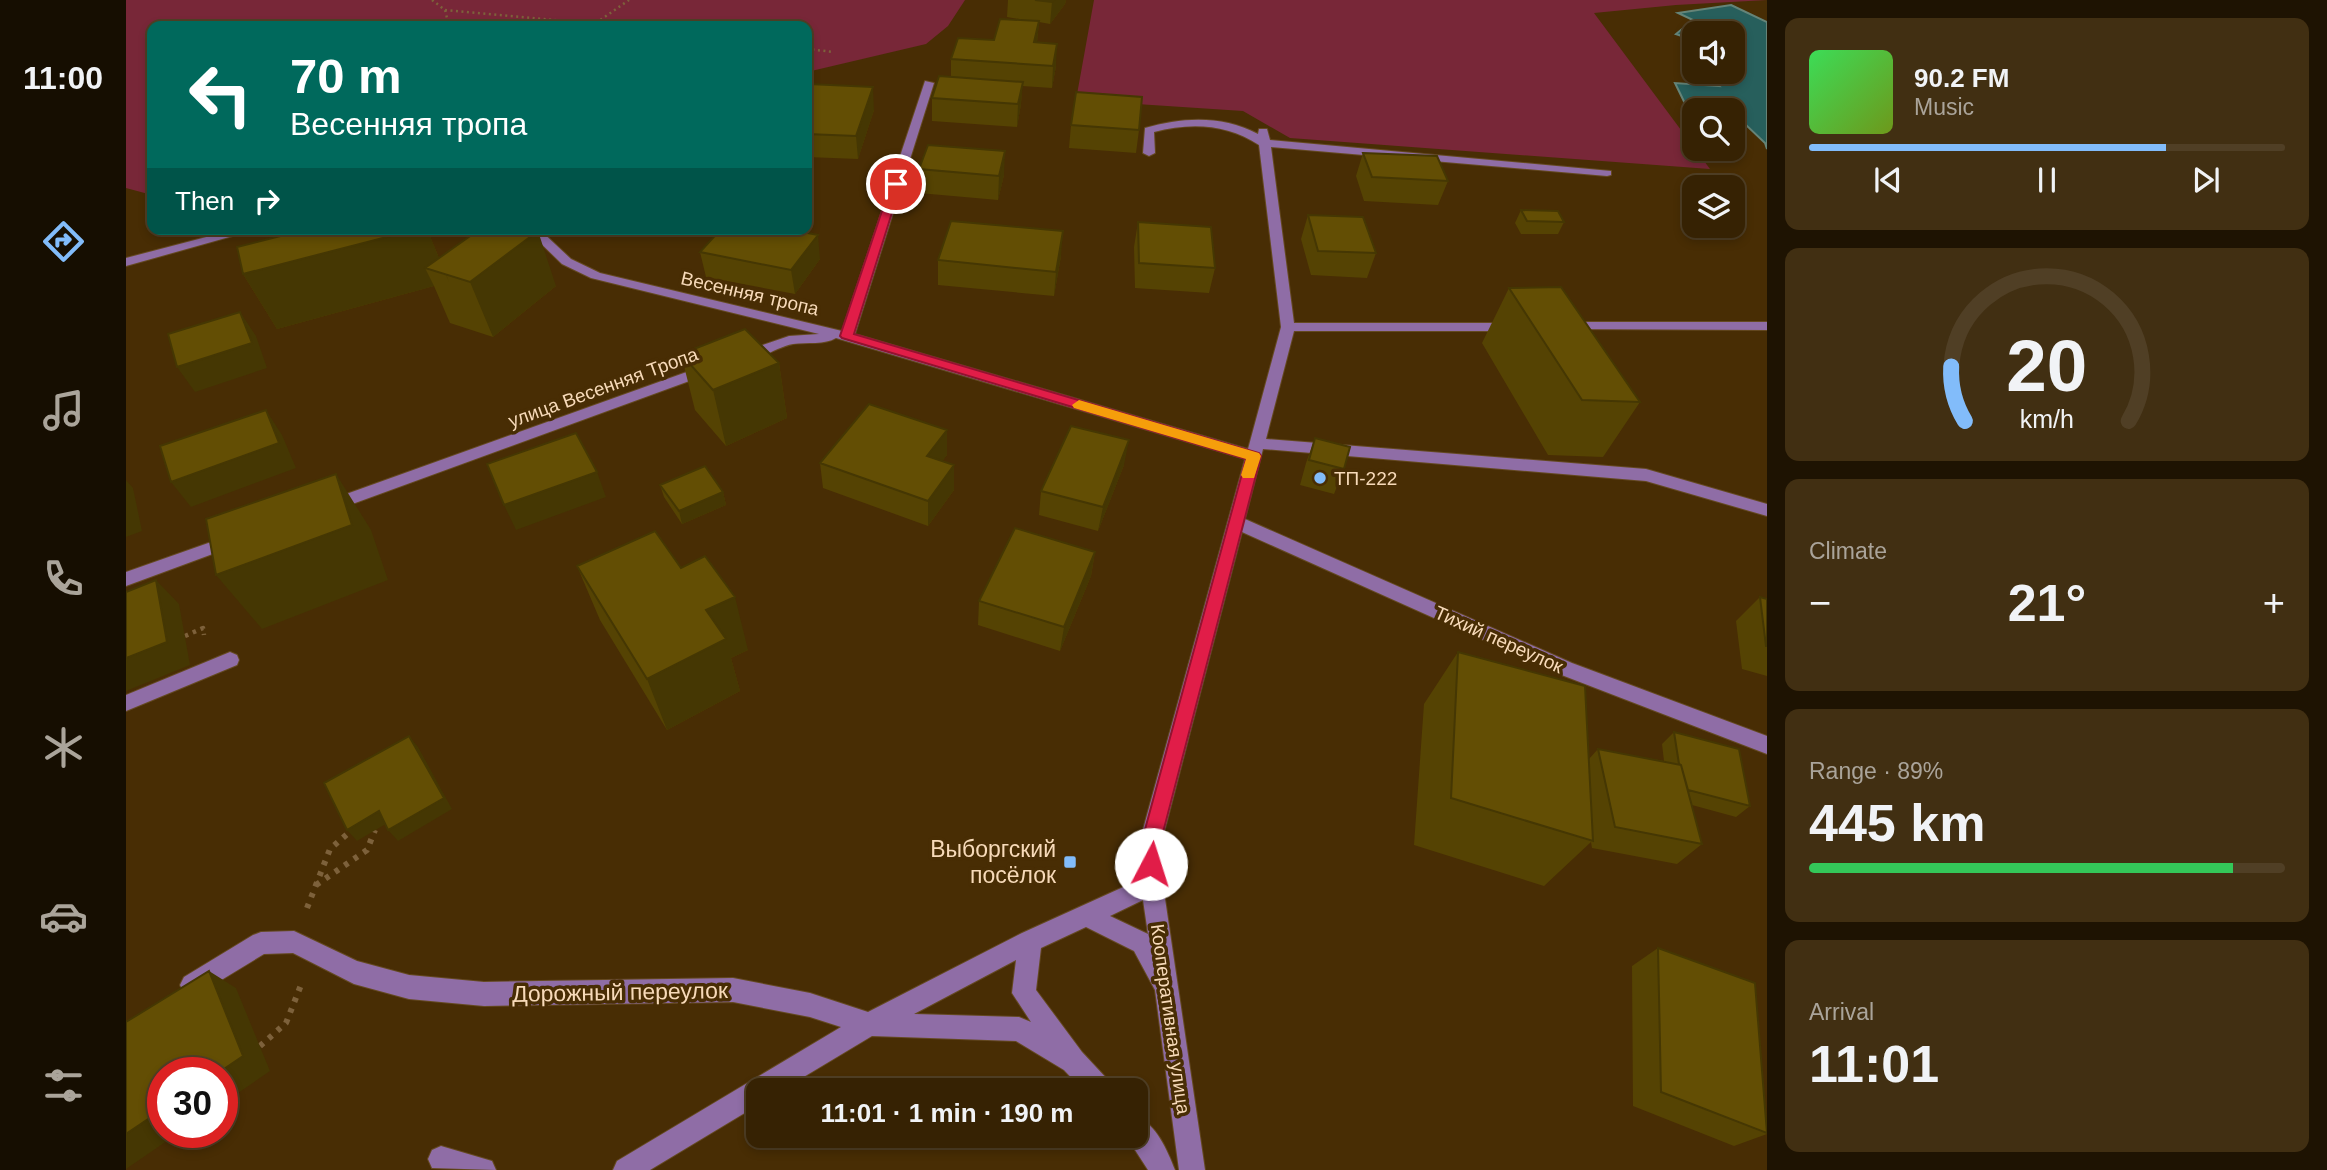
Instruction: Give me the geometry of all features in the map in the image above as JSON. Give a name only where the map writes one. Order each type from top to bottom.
[{"type":"street","points":[[847,336],[929,83]]},
{"type":"street","points":[[1149,153],[1149,130],[1171,123],[1202,123],[1229,127],[1263,137],[1607,173]]},
{"type":"street","name":"Кооперативная улица","points":[[1192,1170],[1152,885],[1150,844],[1288,327],[1263,137]]},
{"type":"street","points":[[126,262],[229,235]]},
{"type":"street","name":"Весенняя тропа","points":[[538,235],[557,256],[574,268],[610,280],[847,336],[1255,449],[1646,475],[1767,510]]},
{"type":"street","points":[[1548,327],[1767,326]]},
{"type":"street","points":[[1288,327],[1520,327]]},
{"type":"street","name":"улица Весенняя Тропа","points":[[321,509],[789,340],[847,336]]},
{"type":"street","name":"Тихий переулок","points":[[1236,523],[1581,675],[1683,717],[1767,744]]},
{"type":"street","points":[[126,579],[243,537]]},
{"type":"street","points":[[126,703],[230,660]]},
{"type":"street","points":[[780,1078],[869,1024],[1030,941],[1152,885]]},
{"type":"street","points":[[1085,915],[1142,943],[1167,994]]},
{"type":"street","points":[[1030,941],[1024,993],[1073,1061],[1089,1078]]},
{"type":"street","name":"Дорожный переулок","points":[[171,998],[261,943],[304,947],[354,972],[409,987],[484,994],[733,990],[810,1006],[869,1024],[1019,1029],[1073,1061]]},
{"type":"street","points":[[626,1170],[746,1098]]},
{"type":"street","points":[[1148,1142],[1162,1170]]},
{"type":"street","points":[[441,1159],[483,1170]]},
{"type":"path","points":[[432,0],[445,10],[563,21]]},
{"type":"path","points":[[599,21],[629,0]]},
{"type":"path","points":[[445,10],[448,21]]},
{"type":"path","points":[[812,50],[834,52]]},
{"type":"path","points":[[260,1046],[286,1023],[316,885],[330,849],[352,829]]},
{"type":"path","points":[[316,885],[367,850],[375,830]]},
{"type":"shaded area","points":[[126,0],[965,0],[948,26],[926,44],[812,71],[812,21],[147,21],[147,194],[126,188]]},
{"type":"shaded area","points":[[1094,0],[1767,0],[1594,13],[1682,131],[1682,161],[1704,161],[1710,169],[1290,138],[1243,111],[1076,100]]},
{"type":"water","points":[[1731,5],[1767,22],[1767,149],[1765,143],[1745,124],[1745,98],[1682,98],[1675,83],[1719,86],[1717,84],[1745,84],[1745,21],[1692,21],[1678,13]]},
{"type":"building","points":[[1000,19],[1039,21],[1034,42],[1057,44],[1053,66],[951,59],[958,38],[994,40]]},
{"type":"building","points":[[939,76],[1023,82],[1018,104],[932,98]]},
{"type":"building","points":[[812,84],[873,87],[856,136],[812,134]]},
{"type":"building","points":[[1076,92],[1142,97],[1139,130],[1071,125]]},
{"type":"building","points":[[928,145],[1005,151],[999,176],[919,169]]},
{"type":"building","points":[[1363,153],[1437,156],[1448,181],[1372,177]]},
{"type":"building","points":[[1521,210],[1558,211],[1564,222],[1527,221]]},
{"type":"building","points":[[1308,215],[1363,217],[1376,253],[1318,251]]},
{"type":"building","points":[[951,221],[1063,231],[1056,272],[938,260]]},
{"type":"building","points":[[1138,222],[1211,227],[1215,268],[1139,263]]},
{"type":"building","points":[[284,235],[395,235],[243,274],[237,247]]},
{"type":"building","points":[[472,235],[533,235],[470,282],[425,268]]},
{"type":"building","points":[[716,235],[818,235],[791,270],[700,252]]},
{"type":"building","points":[[1561,287],[1640,402],[1582,400],[1509,288]]},
{"type":"building","points":[[240,312],[252,343],[177,367],[168,334]]},
{"type":"building","points":[[745,329],[779,363],[713,390],[681,354]]},
{"type":"building","points":[[869,404],[947,430],[927,456],[954,465],[928,501],[820,463]]},
{"type":"building","points":[[266,410],[279,443],[171,482],[160,446]]},
{"type":"building","points":[[1071,426],[1129,440],[1103,507],[1041,491]]},
{"type":"building","points":[[576,433],[597,472],[504,505],[487,464]]},
{"type":"building","points":[[1315,438],[1350,447],[1344,469],[1309,460]]},
{"type":"building","points":[[705,466],[723,492],[679,511],[660,485]]},
{"type":"building","points":[[336,474],[352,525],[216,575],[206,519]]},
{"type":"building","points":[[1015,528],[1095,552],[1064,627],[979,601]]},
{"type":"building","points":[[655,531],[681,568],[705,556],[735,597],[706,610],[726,639],[647,679],[577,566]]},
{"type":"building","points":[[156,580],[167,642],[126,658],[126,592]]},
{"type":"building","points":[[1760,597],[1767,599],[1767,646],[1766,646]]},
{"type":"building","points":[[1458,652],[1585,686],[1593,841],[1451,798]]},
{"type":"building","points":[[1674,732],[1739,749],[1750,806],[1688,790],[1679,764]]},
{"type":"building","points":[[409,736],[444,798],[388,830],[379,811],[347,830],[324,783]]},
{"type":"building","points":[[1598,749],[1681,765],[1702,844],[1615,827]]},
{"type":"building","points":[[1658,948],[1755,983],[1767,1133],[1661,1092]]},
{"type":"building","points":[[209,971],[243,1056],[238,1059],[238,1057],[147,1057],[147,1120],[126,1134],[126,1022]]},
{"type":"slow traffic","points":[[1079,405],[1254,456],[1249,475]]},
{"type":"place","name":"ТП-222","points":[[1320,478]]},
{"type":"place","name":"Выборгский посёлок","points":[[1070,862]]},
{"type":"route","points":[[896,184],[847,336],[1254,456],[1150,844],[1151,864]]}]
